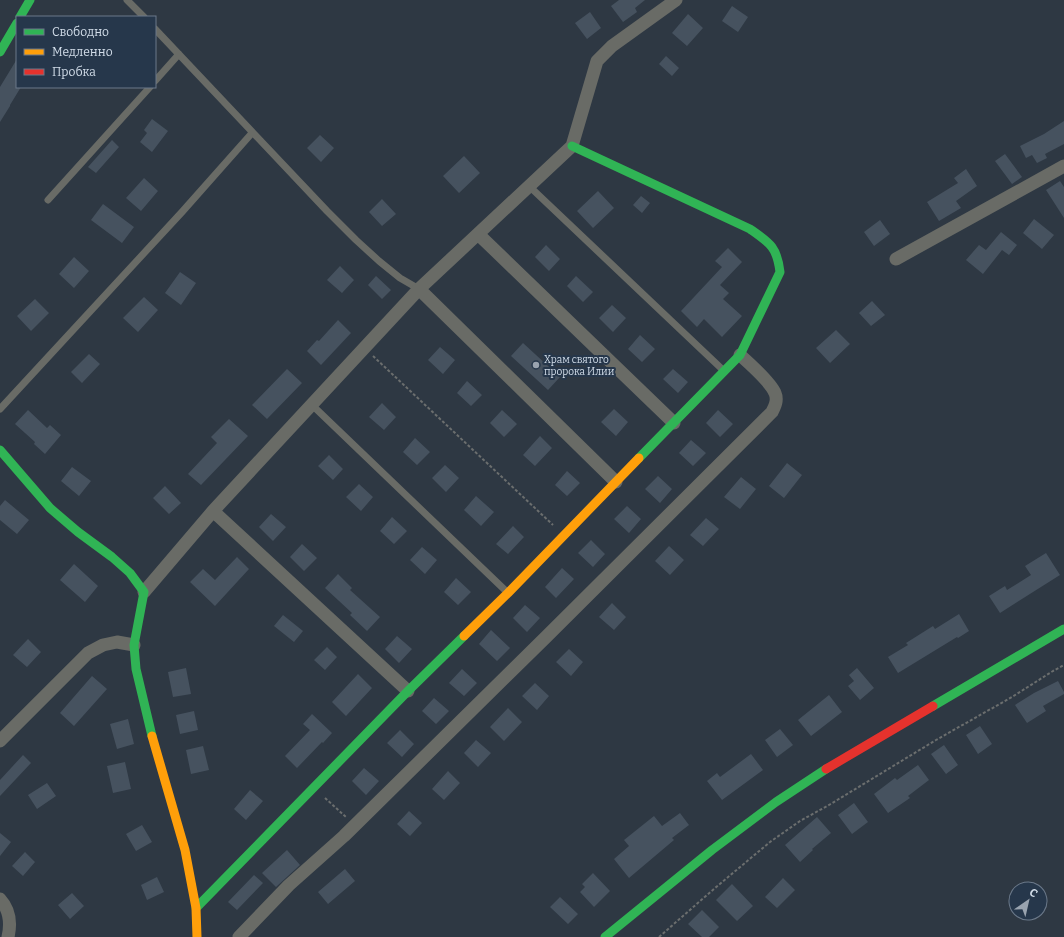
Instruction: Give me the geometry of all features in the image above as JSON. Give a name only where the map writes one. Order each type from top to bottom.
[{"type":"street","points":[[21,16],[30,0]]},
{"type":"street","points":[[197,937],[196,908],[185,850],[151,731],[136,669],[134,645],[144,592],[213,511],[419,289],[572,146],[597,61],[612,46],[676,0]]},
{"type":"street","points":[[0,52],[16,25]]},
{"type":"street","points":[[196,908],[408,691],[508,593],[740,355],[780,272],[779,260],[772,245],[750,229],[572,146]]},
{"type":"street","points":[[896,259],[1064,166]]},
{"type":"street","points":[[478,234],[674,422]]},
{"type":"street","points":[[419,289],[616,482]]},
{"type":"street","points":[[239,937],[289,885],[355,826],[772,412],[776,403],[776,394],[769,384],[740,355]]},
{"type":"street","points":[[0,450],[50,508],[130,573],[144,592]]},
{"type":"street","points":[[213,511],[408,691]]},
{"type":"street","points":[[605,937],[712,850],[776,802],[830,766],[1064,629]]},
{"type":"street","points":[[0,741],[88,653],[103,645],[116,642],[134,645]]},
{"type":"street","points":[[0,899],[3,902],[9,916],[10,927],[8,937]]},
{"type":"lane","points":[[127,0],[143,16]]},
{"type":"lane","points":[[156,30],[252,133],[356,240],[400,278],[419,289]]},
{"type":"lane","points":[[156,80],[179,54]]},
{"type":"lane","points":[[48,200],[149,88]]},
{"type":"lane","points":[[0,409],[177,218],[252,133]]},
{"type":"lane","points":[[529,186],[724,371]]},
{"type":"lane","points":[[312,405],[508,593]]},
{"type":"path","points":[[365,348],[564,535]]},
{"type":"path","points":[[659,937],[770,842],[800,821],[936,740],[1012,697],[1053,670],[1064,665]]},
{"type":"path","points":[[313,788],[355,826]]},
{"type":"building","points":[[619,0],[645,0],[635,8],[637,12],[623,22],[611,6]]},
{"type":"building","points":[[732,6],[748,17],[738,32],[722,21]]},
{"type":"building","points":[[590,12],[601,28],[587,39],[575,23]]},
{"type":"building","points":[[688,14],[703,28],[687,46],[672,33]]},
{"type":"building","points":[[666,56],[679,68],[672,76],[659,64]]},
{"type":"building","points":[[16,61],[16,88],[20,88],[0,122],[0,87]]},
{"type":"building","points":[[152,119],[168,131],[152,152],[140,142],[147,133],[144,130]]},
{"type":"building","points":[[1064,121],[1064,144],[1045,154],[1047,158],[1037,163],[1032,155],[1026,158],[1020,146],[1044,134]]},
{"type":"building","points":[[320,135],[334,148],[321,162],[307,148]]},
{"type":"building","points":[[112,140],[119,147],[96,173],[88,167]]},
{"type":"building","points":[[1005,154],[1022,177],[1012,184],[995,161]]},
{"type":"building","points":[[464,156],[480,173],[459,193],[443,176]]},
{"type":"building","points":[[966,169],[977,186],[956,201],[961,208],[939,221],[927,202],[958,183],[954,178]]},
{"type":"building","points":[[144,178],[158,191],[141,211],[126,198]]},
{"type":"building","points":[[1060,181],[1064,187],[1064,218],[1046,190]]},
{"type":"building","points":[[598,191],[614,208],[593,228],[577,211]]},
{"type":"building","points":[[641,196],[650,203],[642,213],[633,205]]},
{"type":"building","points":[[382,199],[396,214],[382,226],[369,212]]},
{"type":"building","points":[[103,204],[134,227],[122,243],[91,220]]},
{"type":"building","points":[[1034,219],[1054,235],[1042,249],[1023,233]]},
{"type":"building","points":[[880,220],[890,234],[874,246],[864,232]]},
{"type":"building","points":[[1001,232],[1017,245],[1009,255],[1002,250],[983,274],[966,260],[979,245],[986,250]]},
{"type":"building","points":[[546,245],[560,259],[549,271],[535,257]]},
{"type":"building","points":[[728,248],[742,262],[720,285],[729,293],[723,299],[742,316],[722,337],[704,319],[697,327],[681,311],[722,267],[715,261]]},
{"type":"building","points":[[74,257],[89,271],[74,288],[59,274]]},
{"type":"building","points":[[340,266],[354,280],[342,293],[327,280]]},
{"type":"building","points":[[180,272],[196,283],[181,305],[165,293]]},
{"type":"building","points":[[376,276],[391,290],[382,299],[368,285]]},
{"type":"building","points":[[576,276],[593,292],[583,302],[567,286]]},
{"type":"building","points":[[144,297],[158,310],[138,332],[123,318]]},
{"type":"building","points":[[35,299],[49,313],[31,331],[17,316]]},
{"type":"building","points":[[872,301],[885,315],[871,326],[859,313]]},
{"type":"building","points":[[612,305],[626,318],[613,332],[599,318]]},
{"type":"building","points":[[338,320],[351,333],[321,365],[307,351],[317,340],[319,341]]},
{"type":"building","points":[[836,330],[850,344],[830,363],[816,348]]},
{"type":"building","points":[[640,335],[655,349],[642,362],[628,349]]},
{"type":"building","points":[[523,343],[560,377],[548,390],[511,356]]},
{"type":"building","points":[[440,347],[455,360],[443,374],[428,360]]},
{"type":"building","points":[[89,354],[100,364],[82,383],[71,372]]},
{"type":"building","points":[[287,369],[302,383],[267,419],[252,405]]},
{"type":"building","points":[[673,369],[688,382],[678,393],[663,379]]},
{"type":"building","points":[[467,381],[482,395],[471,406],[457,393]]},
{"type":"building","points":[[382,403],[396,417],[384,430],[369,417]]},
{"type":"building","points":[[614,409],[628,422],[616,436],[601,422]]},
{"type":"building","points":[[28,410],[47,428],[50,425],[61,435],[45,454],[34,444],[35,442],[15,424]]},
{"type":"building","points":[[502,410],[517,424],[504,437],[490,423]]},
{"type":"building","points":[[718,410],[733,424],[720,437],[706,423]]},
{"type":"building","points":[[229,419],[248,436],[201,485],[188,474],[217,443],[211,437]]},
{"type":"building","points":[[540,436],[552,448],[535,466],[523,455]]},
{"type":"building","points":[[415,438],[430,452],[417,465],[403,452]]},
{"type":"building","points":[[691,440],[706,453],[693,466],[679,453]]},
{"type":"building","points":[[329,455],[343,469],[333,480],[318,466]]},
{"type":"building","points":[[787,463],[802,475],[784,498],[769,486]]},
{"type":"building","points":[[445,465],[459,478],[446,492],[432,478]]},
{"type":"building","points":[[72,467],[91,481],[79,496],[61,481]]},
{"type":"building","points":[[567,471],[580,483],[567,496],[555,485]]},
{"type":"building","points":[[658,476],[672,489],[660,503],[645,489]]},
{"type":"building","points":[[741,477],[756,489],[740,509],[724,497]]},
{"type":"building","points":[[359,484],[373,497],[361,511],[346,497]]},
{"type":"building","points":[[165,486],[181,503],[169,514],[153,498]]},
{"type":"building","points":[[476,496],[494,512],[481,526],[464,510]]},
{"type":"building","points":[[5,500],[29,520],[17,534],[0,520],[0,506]]},
{"type":"building","points":[[627,506],[641,519],[629,533],[614,519]]},
{"type":"building","points":[[271,514],[286,527],[273,541],[259,527]]},
{"type":"building","points":[[392,517],[407,531],[394,544],[380,531]]},
{"type":"building","points":[[706,518],[719,529],[703,546],[690,535]]},
{"type":"building","points":[[513,526],[524,537],[508,554],[496,544]]},
{"type":"building","points":[[591,540],[605,554],[593,567],[578,553]]},
{"type":"building","points":[[302,544],[317,558],[304,571],[290,557]]},
{"type":"building","points":[[669,546],[684,560],[670,575],[655,561]]},
{"type":"building","points":[[422,547],[437,560],[425,574],[410,560]]},
{"type":"building","points":[[1046,553],[1060,575],[1000,613],[989,596],[1005,586],[1007,590],[1031,575],[1025,566]]},
{"type":"building","points":[[237,557],[249,569],[215,606],[190,582],[203,569],[215,580]]},
{"type":"building","points":[[74,564],[98,586],[85,602],[60,580]]},
{"type":"building","points":[[562,568],[574,579],[556,598],[545,587]]},
{"type":"building","points":[[338,574],[352,588],[350,590],[380,617],[367,631],[350,615],[352,613],[325,588]]},
{"type":"building","points":[[456,578],[471,592],[458,605],[444,592]]},
{"type":"building","points":[[612,603],[626,617],[614,630],[599,617]]},
{"type":"building","points":[[525,605],[540,618],[527,632],[513,618]]},
{"type":"building","points":[[959,614],[969,631],[898,673],[888,657],[908,645],[906,643],[933,626],[935,629]]},
{"type":"building","points":[[283,615],[303,631],[294,642],[274,626]]},
{"type":"building","points":[[491,630],[510,648],[497,661],[479,644]]},
{"type":"building","points":[[397,636],[412,649],[399,663],[385,649]]},
{"type":"building","points":[[28,639],[41,652],[27,667],[13,655]]},
{"type":"building","points":[[327,647],[337,657],[325,670],[314,660]]},
{"type":"building","points":[[569,649],[583,662],[571,676],[556,662]]},
{"type":"building","points":[[186,668],[191,694],[173,697],[168,672]]},
{"type":"building","points":[[857,668],[874,688],[860,700],[848,686],[854,681],[849,675]]},
{"type":"building","points":[[462,669],[477,683],[464,696],[449,683]]},
{"type":"building","points":[[358,674],[372,688],[346,716],[332,702]]},
{"type":"building","points":[[92,676],[107,689],[74,726],[60,713]]},
{"type":"building","points":[[1058,681],[1064,694],[1043,706],[1046,711],[1027,723],[1015,705],[1034,693]]},
{"type":"building","points":[[535,683],[549,696],[537,710],[522,696]]},
{"type":"building","points":[[829,695],[842,712],[811,736],[798,720]]},
{"type":"building","points":[[434,698],[449,711],[436,724],[422,711]]},
{"type":"building","points":[[508,708],[522,722],[504,741],[490,727]]},
{"type":"building","points":[[194,711],[198,730],[180,734],[176,715]]},
{"type":"building","points":[[312,714],[332,733],[297,768],[285,756],[310,730],[303,724]]},
{"type":"building","points":[[128,719],[134,744],[117,749],[110,724]]},
{"type":"building","points":[[980,726],[992,744],[978,754],[966,735]]},
{"type":"building","points":[[780,729],[793,745],[777,757],[765,740]]},
{"type":"building","points":[[400,730],[414,744],[402,757],[387,743]]},
{"type":"building","points":[[476,740],[491,753],[478,767],[464,753]]},
{"type":"building","points":[[944,745],[958,765],[946,774],[931,754]]},
{"type":"building","points":[[203,746],[209,770],[191,774],[186,750]]},
{"type":"building","points":[[751,754],[763,770],[722,800],[707,781],[717,773],[720,777]]},
{"type":"building","points":[[23,755],[31,763],[0,796],[0,780]]},
{"type":"building","points":[[125,762],[131,789],[113,793],[107,766]]},
{"type":"building","points":[[918,765],[929,780],[908,796],[910,798],[888,813],[874,794],[895,778],[897,780]]},
{"type":"building","points":[[364,768],[379,781],[366,795],[352,781]]},
{"type":"building","points":[[448,771],[460,783],[444,800],[432,789]]},
{"type":"building","points":[[47,783],[56,796],[37,809],[28,795]]},
{"type":"building","points":[[250,790],[263,801],[246,820],[234,809]]},
{"type":"building","points":[[854,803],[868,822],[852,834],[838,815]]},
{"type":"building","points":[[409,811],[422,823],[410,836],[397,824]]},
{"type":"building","points":[[680,813],[689,825],[672,838],[674,840],[629,878],[614,859],[629,846],[624,840],[654,816],[662,826]]},
{"type":"building","points":[[817,817],[831,833],[812,849],[813,850],[800,862],[785,845]]},
{"type":"building","points":[[142,825],[152,842],[136,851],[126,834]]},
{"type":"building","points":[[0,833],[11,842],[0,856]]},
{"type":"building","points":[[287,850],[300,865],[276,887],[262,873]]},
{"type":"building","points":[[25,852],[35,862],[23,876],[12,866]]},
{"type":"building","points":[[345,869],[355,881],[328,904],[318,892]]},
{"type":"building","points":[[593,873],[610,891],[594,907],[580,892],[585,887],[582,884]]},
{"type":"building","points":[[254,875],[263,883],[237,910],[228,902]]},
{"type":"building","points":[[157,877],[164,892],[147,900],[141,885]]},
{"type":"building","points":[[783,878],[795,890],[777,908],[765,897]]},
{"type":"building","points":[[732,884],[753,906],[737,921],[716,900]]},
{"type":"building","points":[[72,893],[84,906],[70,919],[58,905]]},
{"type":"building","points":[[560,897],[578,914],[568,924],[550,907]]},
{"type":"building","points":[[702,910],[719,927],[709,937],[702,937],[688,924]]},
{"type":"traffic: fast","points":[[21,16],[30,0]]},
{"type":"traffic: fast","points":[[0,52],[16,25]]},
{"type":"traffic: fast","points":[[572,146],[750,229],[771,246],[779,264],[780,272],[740,355],[639,458]]},
{"type":"traffic: fast","points":[[0,450],[50,508],[130,573],[144,592],[134,645],[136,669],[152,736]]},
{"type":"traffic: fast","points":[[933,706],[1064,629]]},
{"type":"traffic: fast","points":[[196,908],[408,691],[464,636]]},
{"type":"traffic: fast","points":[[605,937],[712,850],[776,802],[826,769]]},
{"type":"traffic: slow","points":[[464,636],[508,593],[639,458]]},
{"type":"traffic: slow","points":[[152,736],[185,850],[196,908],[197,937]]},
{"type":"traffic: jam","points":[[826,769],[933,706]]},
{"type":"place","name":"Храм святого пророка Илии","points":[[536,365]]}]
